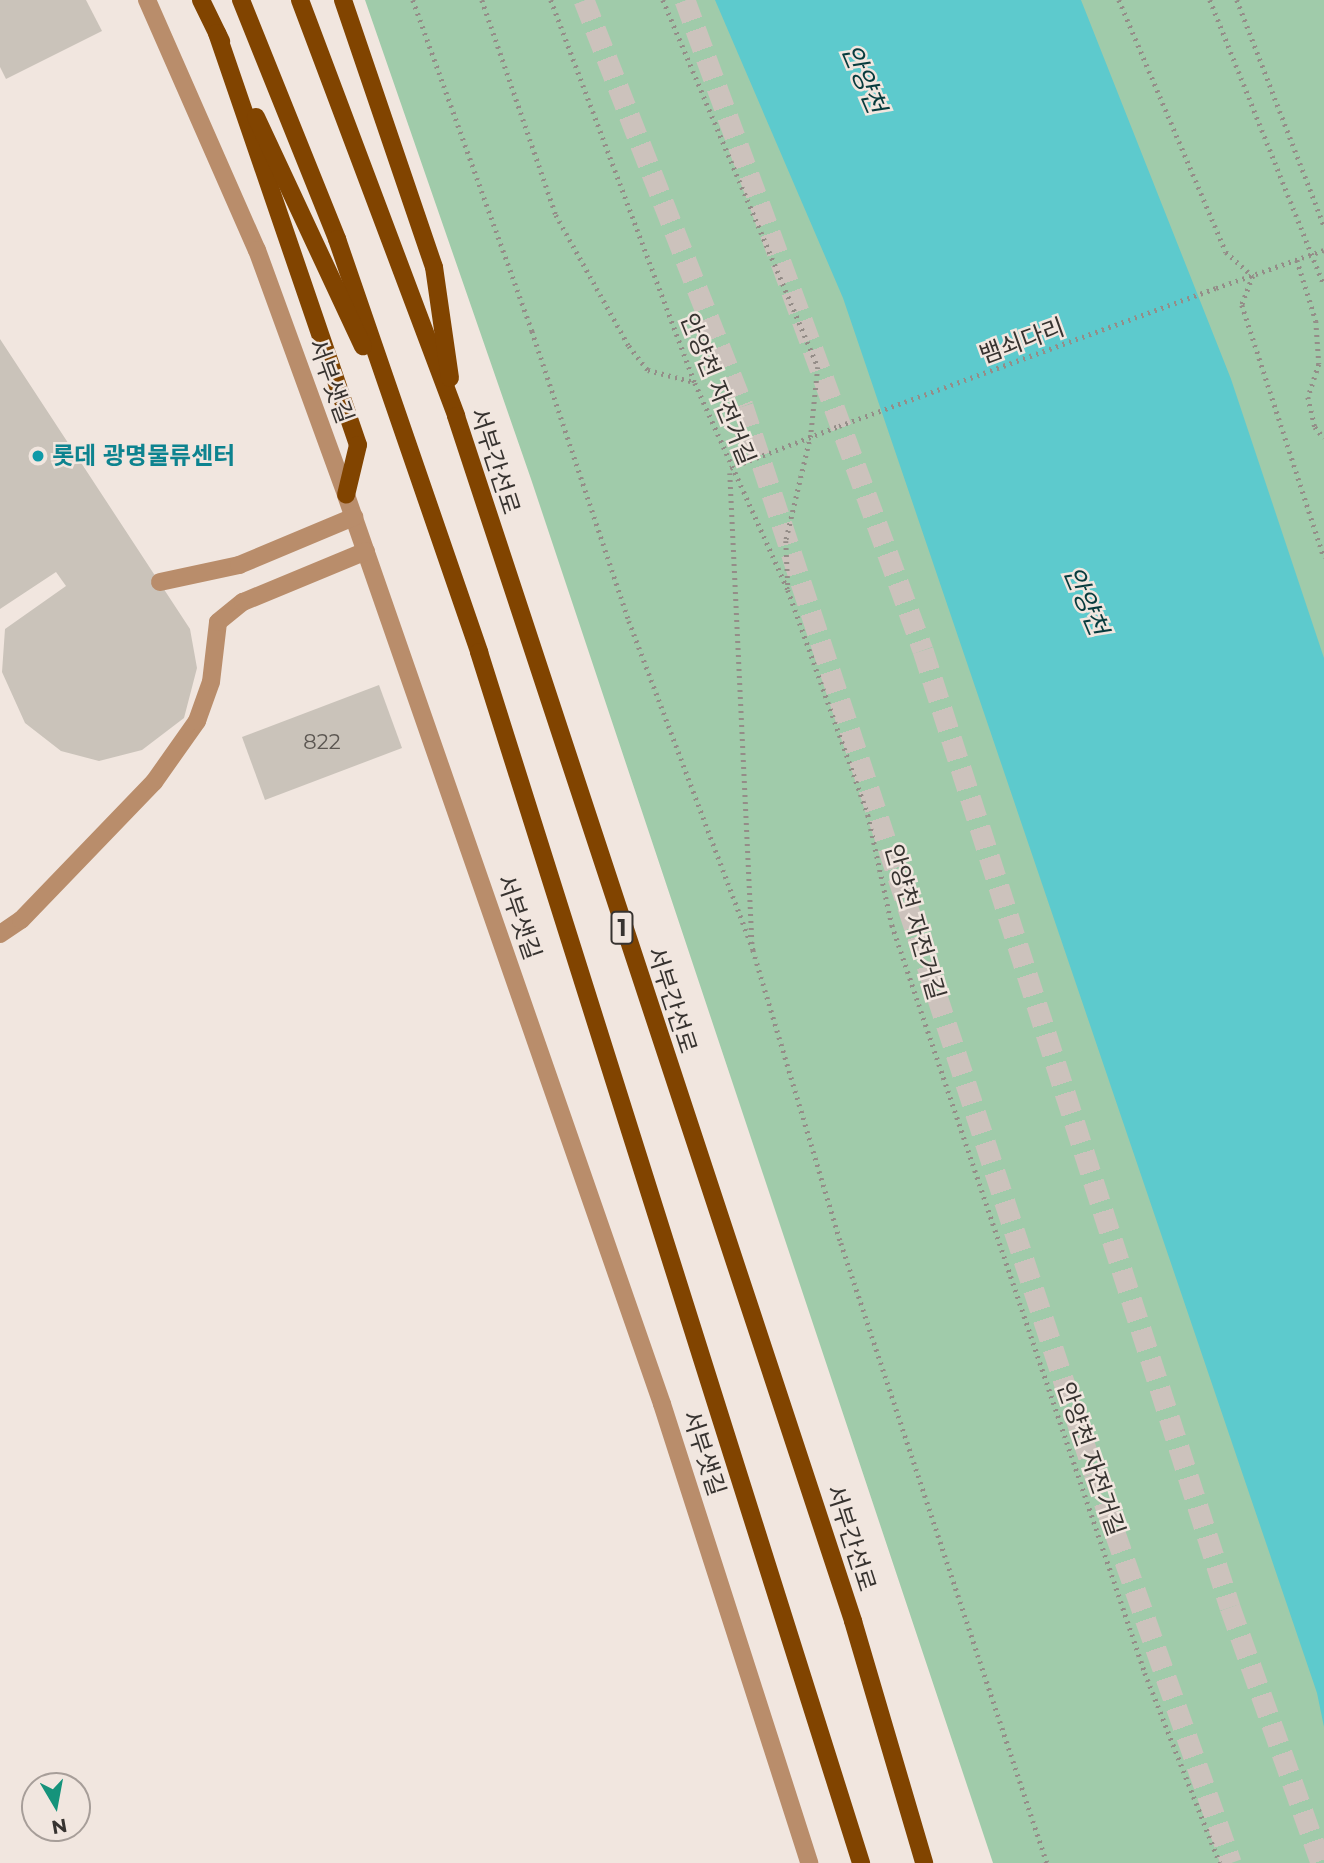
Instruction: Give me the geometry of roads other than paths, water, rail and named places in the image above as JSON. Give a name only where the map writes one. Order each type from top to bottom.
[{"type":"main road","points":[[201,0],[401,428]]},
{"type":"main road","name":"1","points":[[241,0],[337,239],[479,652],[861,1863]]},
{"type":"main road","name":"서부간선로","points":[[300,0],[456,416],[853,1622],[924,1863]]},
{"type":"main road","points":[[343,0],[434,267],[456,416]]},
{"type":"main road","points":[[217,33],[358,445],[346,495]]},
{"type":"street","name":"서부샛길","points":[[147,0],[257,250],[354,517],[662,1404],[809,1863]]},
{"type":"street","points":[[160,582],[239,565],[354,517]]},
{"type":"street","points":[[0,934],[21,920],[154,782],[197,721],[211,682],[218,622],[243,602],[366,551]]},
{"type":"water","name":"안양천","points":[[715,0],[1081,0],[1231,379],[1324,658],[1324,1727],[1317,1693],[843,298]]},
{"type":"tunnel","points":[[584,0],[743,406],[1094,1473],[1231,1863]]},
{"type":"tunnel","points":[[685,0],[923,650],[1230,1607],[1321,1863]]},
{"type":"place","name":"롯데 광명물류센터","points":[[38,456]]}]
